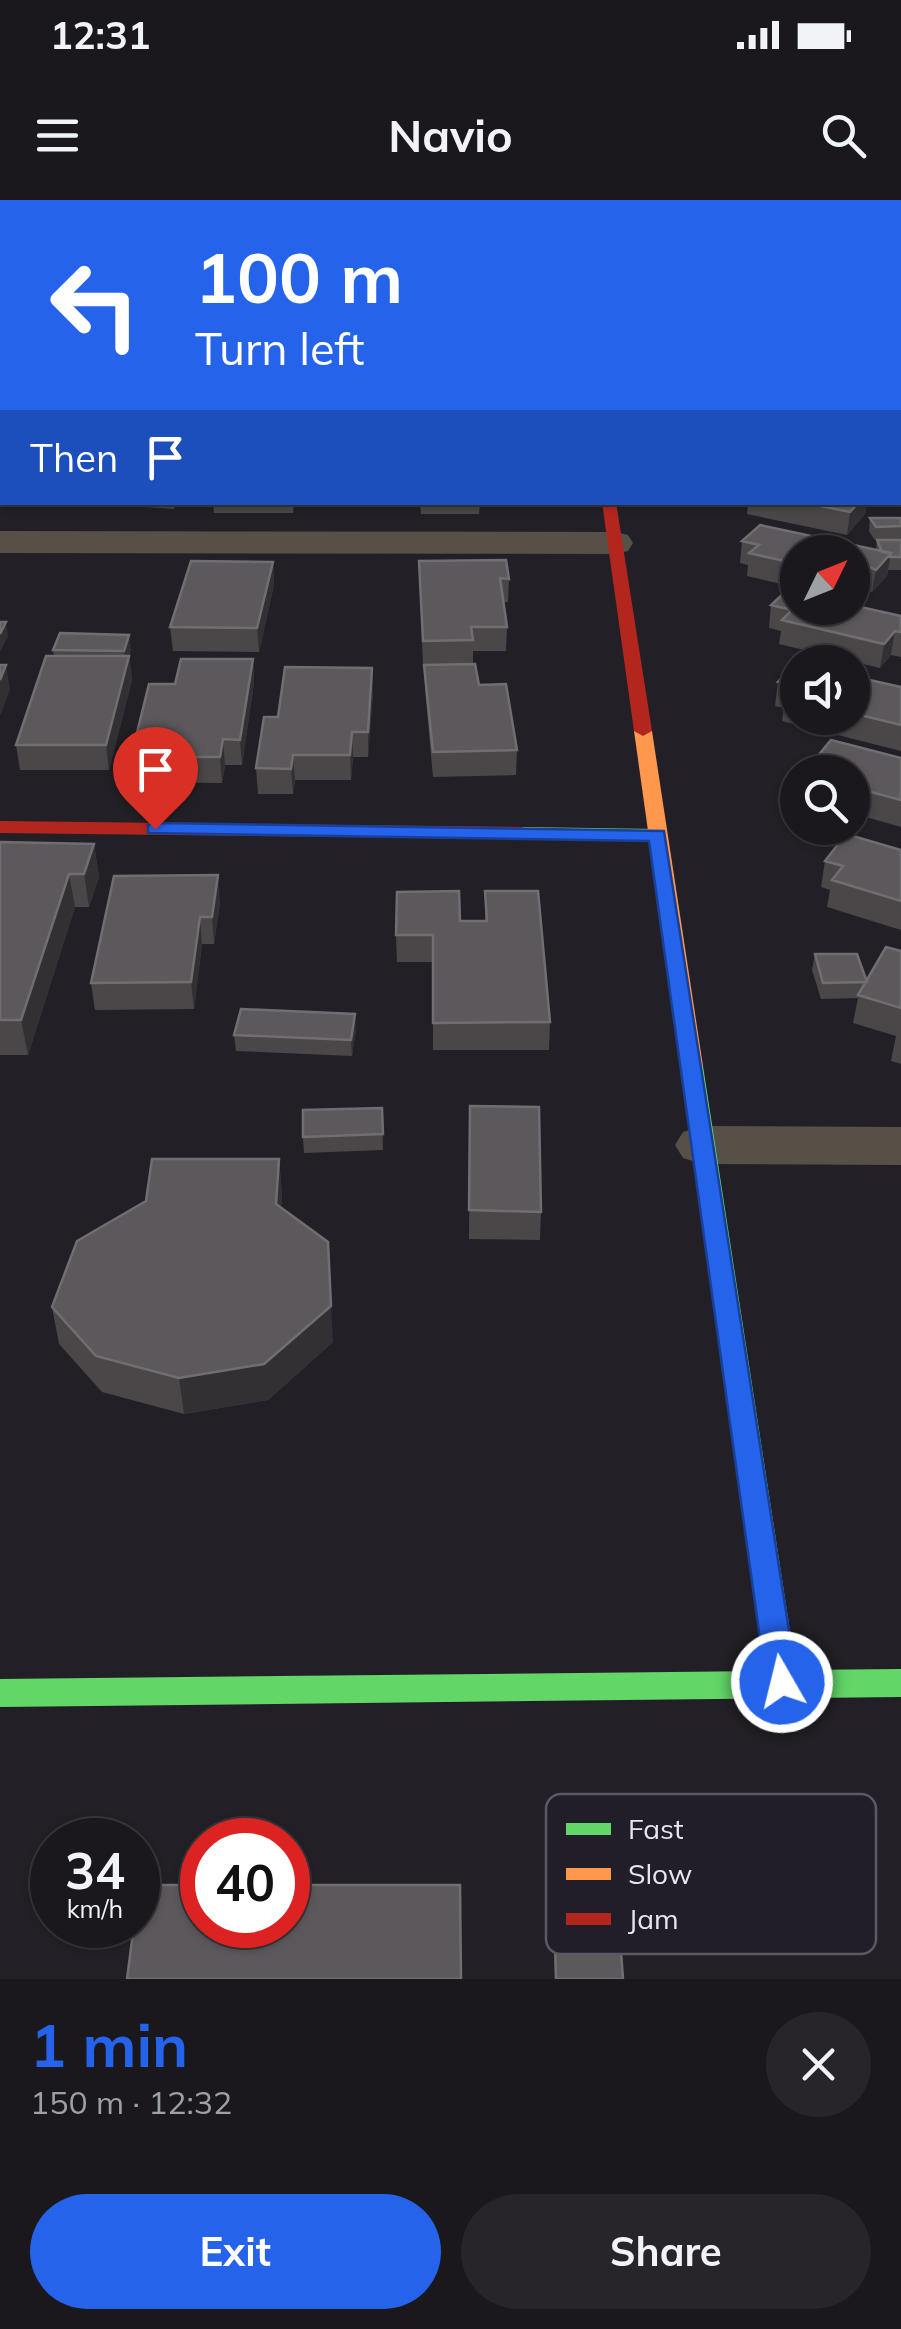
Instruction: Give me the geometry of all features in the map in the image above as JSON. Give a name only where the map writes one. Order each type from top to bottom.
[{"type":"street","points":[[609,505],[782,1682]]},
{"type":"street","points":[[0,542],[615,543]]},
{"type":"street","points":[[0,827],[658,835]]},
{"type":"street","points":[[704,1145],[901,1146]]},
{"type":"street","points":[[0,1693],[901,1683]]},
{"type":"building","points":[[816,505],[856,505],[850,512]]},
{"type":"building","points":[[870,518],[901,518],[901,526],[876,527]]},
{"type":"building","points":[[760,525],[807,535],[780,535],[780,560],[749,553],[759,545],[742,541]]},
{"type":"building","points":[[877,540],[901,540],[901,557],[882,552]]},
{"type":"building","points":[[870,549],[891,553],[876,570],[870,567]]},
{"type":"building","points":[[506,560],[509,579],[500,578],[507,627],[471,627],[473,640],[423,641],[419,561]]},
{"type":"building","points":[[191,561],[273,562],[257,628],[170,627]]},
{"type":"building","points":[[870,609],[901,616],[901,632],[895,631],[884,644],[803,625],[870,625]]},
{"type":"building","points":[[60,633],[129,635],[124,651],[53,650]]},
{"type":"building","points":[[46,656],[129,656],[106,745],[16,745]]},
{"type":"building","points":[[181,659],[253,659],[240,740],[223,739],[220,757],[131,757],[149,684],[175,684]]},
{"type":"building","points":[[475,664],[479,685],[506,684],[517,750],[433,752],[424,665]]},
{"type":"building","points":[[285,667],[372,668],[368,732],[352,732],[350,755],[293,755],[291,769],[256,768],[264,717],[278,717]]},
{"type":"building","points":[[870,680],[901,687],[901,725],[870,717]]},
{"type":"building","points":[[831,740],[901,758],[901,800],[870,792],[870,755],[819,755]]},
{"type":"building","points":[[870,841],[901,850],[901,901],[832,880],[843,866],[825,861],[837,845],[870,845]]},
{"type":"building","points":[[0,842],[94,844],[84,874],[69,874],[21,1020],[0,1020]]},
{"type":"building","points":[[218,875],[212,917],[200,917],[191,982],[91,983],[114,876]]},
{"type":"building","points":[[459,891],[460,921],[487,921],[485,891],[538,891],[550,1022],[433,1023],[433,935],[396,935],[397,892]]},
{"type":"building","points":[[886,947],[901,951],[901,1008],[858,995]]},
{"type":"building","points":[[815,954],[857,954],[867,982],[823,983]]},
{"type":"building","points":[[241,1009],[355,1014],[351,1040],[234,1035]]},
{"type":"building","points":[[470,1106],[539,1107],[541,1212],[469,1210]]},
{"type":"building","points":[[382,1108],[383,1134],[303,1137],[303,1110]]},
{"type":"building","points":[[152,1159],[279,1159],[276,1204],[328,1242],[331,1306],[264,1364],[179,1378],[96,1356],[52,1307],[77,1241],[146,1201]]},
{"type":"building","points":[[160,1885],[180,1885],[180,1948],[310,1948],[310,1885],[460,1885],[461,1979],[127,1979],[131,1948],[160,1948]]},
{"type":"building","points":[[555,1954],[621,1954],[623,1979],[556,1979]]},
{"type":"traffic: fast","points":[[522,833],[657,835]]},
{"type":"traffic: fast","points":[[692,1066],[782,1683]]},
{"type":"traffic: fast","points":[[0,1693],[901,1683]]},
{"type":"traffic: slow","points":[[643,731],[692,1066]]},
{"type":"traffic: jam","points":[[609,505],[643,731]]},
{"type":"traffic: jam","points":[[0,827],[522,833]]},
{"type":"route","points":[[155,829],[658,835],[782,1682]]}]
